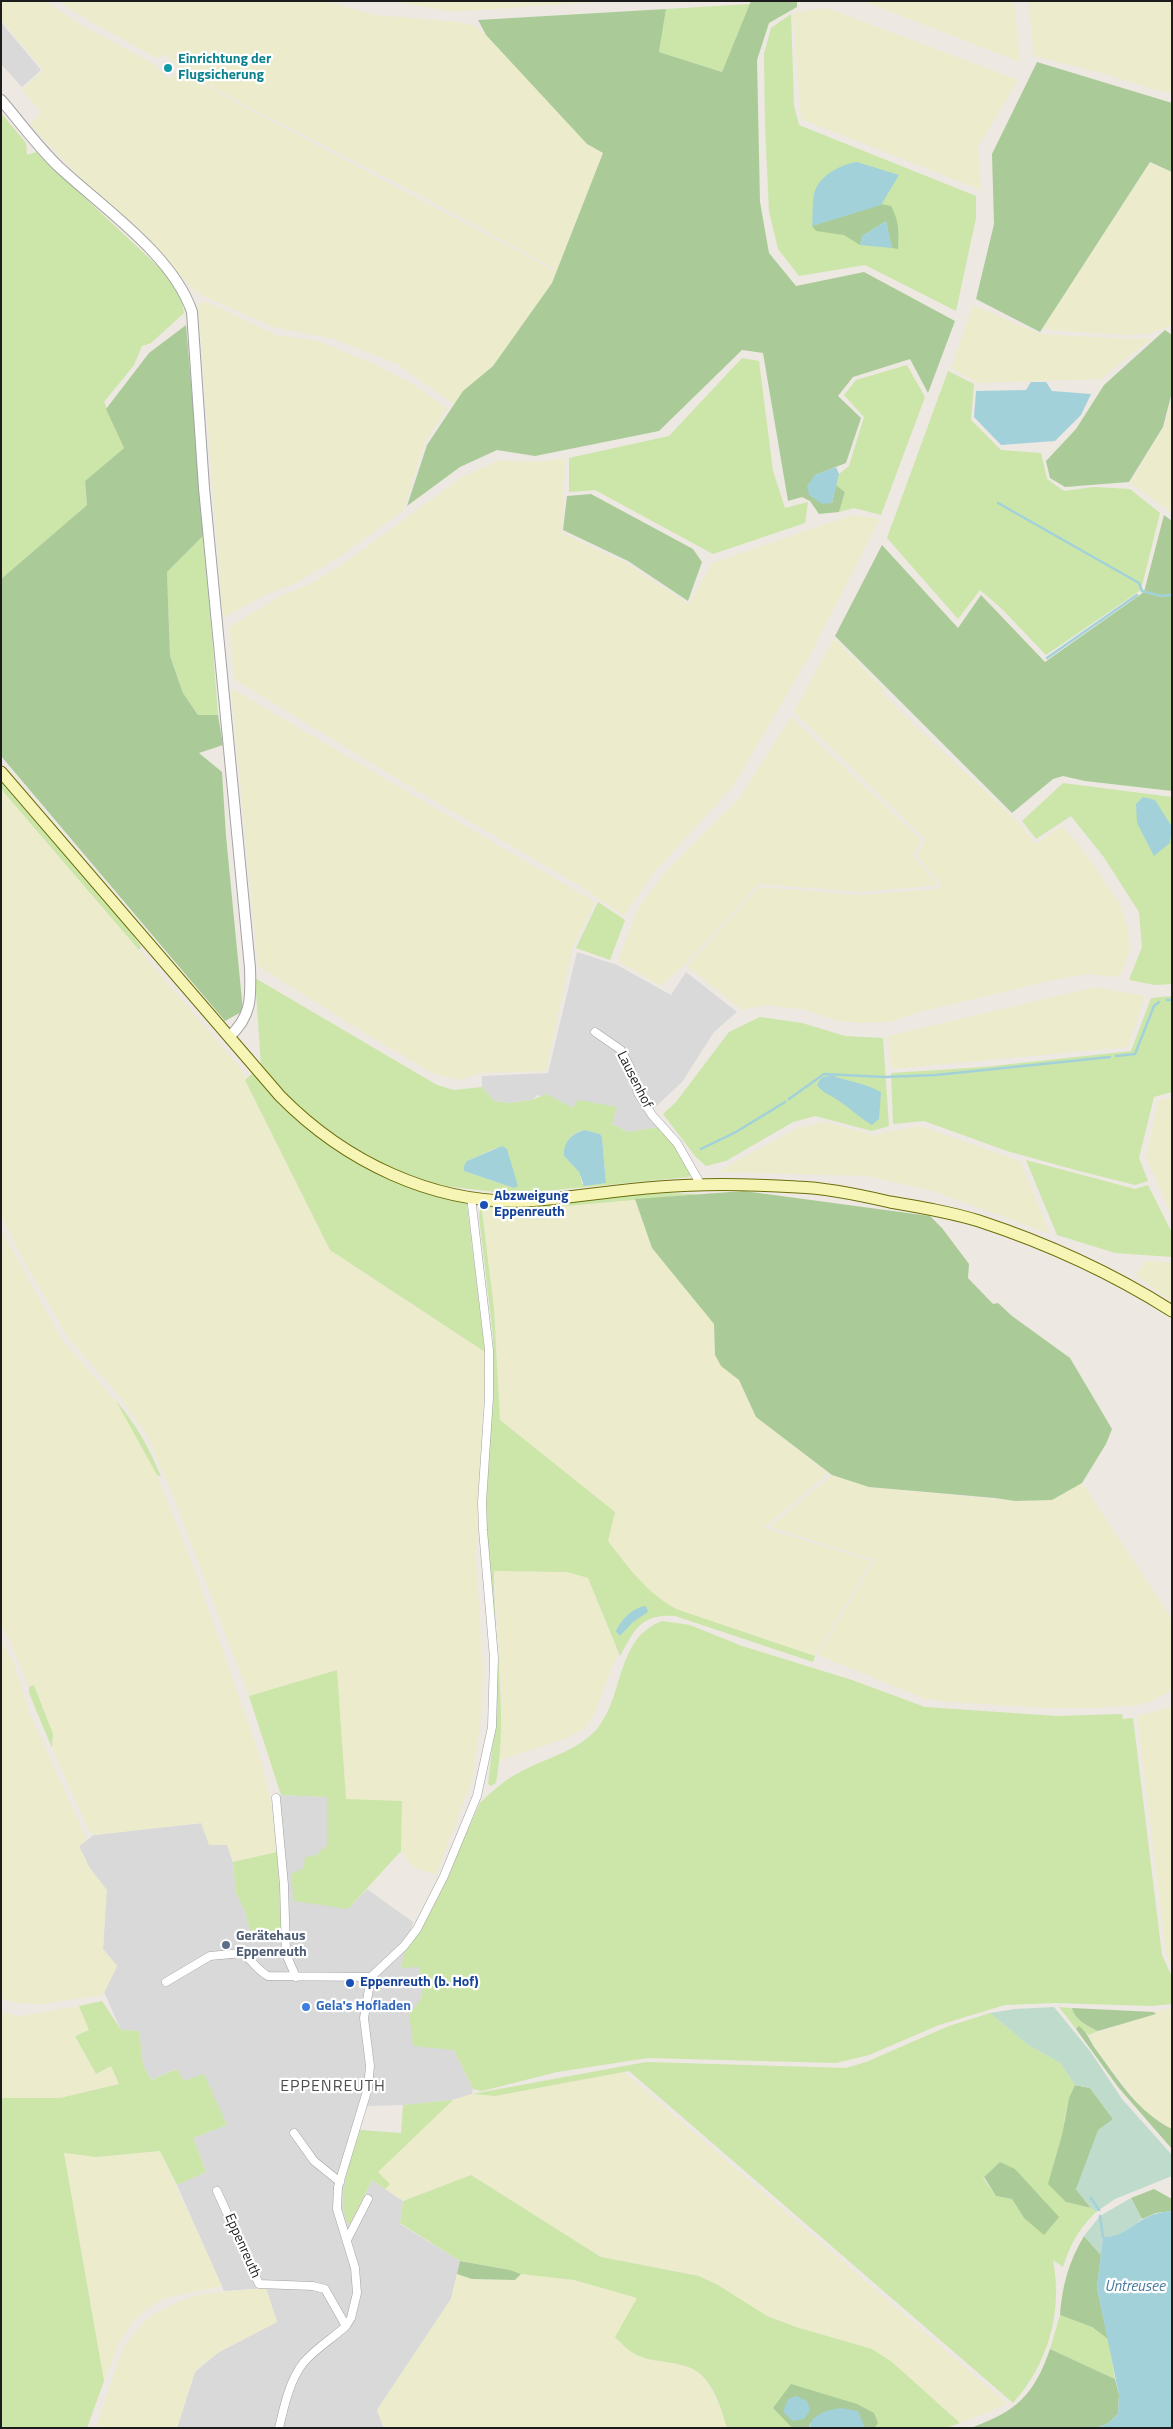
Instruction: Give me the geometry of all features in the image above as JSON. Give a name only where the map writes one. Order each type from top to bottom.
[{"type":"main road","points":[[1,772],[229,1037],[298,1113],[328,1138],[392,1175],[471,1197],[525,1201],[625,1189],[701,1185],[798,1187],[876,1199],[977,1220],[1074,1257],[1172,1311]]},
{"type":"street","points":[[1,100],[58,165],[167,266],[186,296],[192,312],[216,616],[250,968],[250,997],[247,1012],[241,1026],[229,1037]]},
{"type":"street","name":"Lausenhof","points":[[595,1032],[621,1050],[630,1067],[638,1093],[652,1115],[677,1143],[701,1185]]},
{"type":"street","points":[[279,2428],[292,2385],[304,2362],[346,2326],[351,2318],[357,2293],[355,2268],[338,2209],[340,2182],[368,2088],[370,2066],[364,2018],[371,1977],[404,1946],[417,1929],[444,1876],[477,1796],[492,1727],[494,1658],[482,1511],[489,1398],[489,1350],[471,1197]]},
{"type":"street","points":[[276,1798],[284,1885],[286,1954],[296,1977]]},
{"type":"street","points":[[166,1982],[210,1956],[242,1953],[252,1960],[258,1970],[268,1976],[371,1977]]},
{"type":"street","points":[[294,2134],[314,2161],[340,2182]]},
{"type":"street","name":"Eppenreuth","points":[[216,2191],[259,2284],[313,2286],[325,2289],[346,2326]]},
{"type":"street","points":[[347,2240],[368,2199]]},
{"type":"shaded area","points":[[1,22],[41,70],[22,87],[1,64]]},
{"type":"shaded area","points":[[577,952],[617,965],[671,995],[686,972],[737,1012],[714,1032],[682,1082],[648,1114],[659,1127],[628,1132],[612,1124],[617,1107],[573,1108],[538,1095],[532,1100],[508,1103],[494,1101],[482,1087],[482,1076],[548,1073]]},
{"type":"shaded area","points":[[273,1796],[327,1797],[328,1845],[315,1856],[348,1909],[367,1889],[413,1922],[402,1968],[419,1966],[424,1989],[418,2006],[454,2050],[473,2089],[472,2094],[453,2100],[403,2105],[367,2106],[345,2182],[346,2221],[350,2224],[372,2180],[403,2201],[400,2224],[460,2261],[451,2299],[377,2410],[384,2428],[177,2428],[195,2372],[219,2352],[277,2322],[266,2288],[224,2291],[177,2185],[206,2172],[193,2138],[227,2125],[184,2081],[176,2069],[151,2080],[143,2065],[139,2031],[121,2030],[104,1992],[117,1966],[103,1949],[106,1890],[89,1867],[79,1846],[94,1835],[202,1823],[227,1845],[233,1862],[236,1893],[245,1912],[252,1939],[282,1933]]},
{"type":"green space","points":[[1,1],[45,1],[83,26],[154,64],[168,79],[177,73],[188,77],[557,272],[552,283],[493,366],[463,391],[454,404],[397,364],[334,339],[273,327],[195,292],[145,238],[85,183],[30,125],[41,112],[22,90],[43,70],[1,20]]},
{"type":"green space","points":[[58,1],[324,1],[376,15],[459,22],[475,26],[486,35],[587,144],[603,153],[557,270],[416,193],[189,76],[165,54],[157,58],[93,23]]},
{"type":"green space","points":[[393,1],[609,1],[452,12]]},
{"type":"green space","points":[[751,1],[797,1],[797,7],[769,23],[757,60],[760,202],[769,253],[796,286],[864,272],[955,321],[928,393],[910,359],[853,377],[838,396],[861,418],[846,463],[815,475],[832,503],[836,485],[845,492],[839,512],[819,514],[810,501],[802,497],[788,501],[763,353],[742,350],[659,431],[535,456],[497,450],[460,467],[407,506],[427,445],[463,391],[493,366],[552,283],[603,153],[587,144],[486,35],[478,20],[666,9],[659,52],[722,72]]},
{"type":"green space","points":[[863,1],[1014,1],[1020,62]]},
{"type":"green space","points":[[1028,1],[1172,1],[1172,93],[1034,56]]},
{"type":"green space","points":[[750,4],[722,72],[659,52],[666,9]]},
{"type":"green space","points":[[827,8],[1018,80],[978,147],[981,190],[801,119],[793,13]]},
{"type":"green space","points":[[791,14],[794,106],[799,125],[976,196],[976,218],[956,311],[865,265],[799,276],[778,249],[769,211],[764,54],[771,28]]},
{"type":"green space","points":[[1037,62],[1172,103],[1172,172],[1150,162],[1040,332],[976,299],[994,224],[992,154]]},
{"type":"green space","points":[[1,113],[26,143],[27,155],[36,152],[162,270],[181,296],[184,313],[151,343],[142,346],[134,365],[104,402],[124,448],[85,481],[87,505],[1,579]]},
{"type":"green space","points":[[1150,163],[1172,173],[1172,325],[1148,334],[1123,335],[1050,330],[1044,326]]},
{"type":"green space","points":[[881,204],[891,206],[896,216],[898,249],[892,248],[886,221],[862,236],[860,245],[844,235],[816,231],[812,226]]},
{"type":"green space","points":[[205,301],[276,335],[319,341],[376,365],[414,385],[447,408],[425,442],[403,511],[342,555],[296,583],[261,597],[223,618],[198,306]]},
{"type":"green space","points":[[973,305],[1040,334],[1128,339],[1152,338],[1101,379],[979,383],[951,369]]},
{"type":"green space","points":[[186,325],[204,535],[167,572],[170,656],[183,693],[198,715],[218,715],[223,745],[199,753],[222,772],[226,836],[243,1011],[225,1021],[1,756],[1,579],[87,505],[85,481],[124,448],[106,409],[149,353]]},
{"type":"green space","points":[[1165,330],[1172,335],[1172,392],[1163,427],[1129,482],[1065,487],[1050,478],[1046,461],[1076,429],[1104,385]]},
{"type":"green space","points":[[742,358],[759,361],[773,471],[785,508],[808,502],[805,523],[713,554],[595,490],[569,492],[569,458],[669,436]]},
{"type":"green space","points":[[907,365],[925,397],[881,515],[854,508],[839,512],[845,492],[836,485],[839,474],[849,466],[864,417],[844,395],[856,380]]},
{"type":"green space","points":[[948,371],[974,384],[971,420],[1001,450],[1041,453],[1047,479],[1064,491],[1094,487],[1130,489],[1160,513],[1141,590],[1046,655],[1001,608],[980,590],[958,619],[887,538]]},
{"type":"green space","points":[[1172,398],[1172,513],[1130,483],[1164,427]]},
{"type":"green space","points":[[565,459],[562,533],[628,564],[689,604],[712,563],[852,515],[880,519],[811,653],[734,785],[652,875],[624,916],[580,886],[414,789],[234,679],[229,627],[277,598],[310,584],[346,562],[462,477],[501,460],[534,462]]},
{"type":"green space","points":[[591,494],[693,549],[702,562],[688,601],[628,561],[563,530],[567,496]]},
{"type":"green space","points":[[1164,515],[1172,521],[1172,791],[1085,781],[1063,776],[1053,779],[1012,813],[835,636],[882,545],[958,628],[981,595],[1045,662],[1144,592]]},
{"type":"green space","points":[[204,535],[218,715],[198,715],[183,693],[170,656],[167,572]]},
{"type":"green space","points":[[834,638],[884,689],[882,693],[1013,817],[1036,844],[1062,826],[1082,849],[1120,904],[1128,928],[1130,951],[1120,977],[1089,974],[1053,980],[916,1013],[890,1022],[859,1023],[833,1020],[806,1010],[767,1005],[742,1010],[687,966],[759,887],[859,895],[937,889],[942,886],[917,856],[925,839],[794,712]]},
{"type":"green space","points":[[231,688],[595,902],[572,949],[546,1071],[481,1073],[460,1080],[434,1074],[258,966]]},
{"type":"green space","points":[[791,717],[921,840],[913,856],[938,885],[860,892],[759,884],[686,963],[661,986],[618,961],[638,908],[667,870],[740,797]]},
{"type":"green space","points":[[1,782],[125,924],[141,947],[139,950],[1,789]]},
{"type":"green space","points":[[1063,783],[1172,797],[1172,984],[1155,985],[1129,980],[1142,947],[1139,912],[1103,856],[1071,816],[1036,839],[1022,821]]},
{"type":"green space","points":[[1,789],[242,1070],[245,1080],[330,1250],[485,1352],[476,1558],[483,1670],[482,1712],[472,1780],[436,1875],[413,1867],[401,1851],[402,1801],[346,1800],[337,1670],[249,1696],[173,1496],[146,1433],[114,1390],[69,1339],[22,1258],[1,1215]]},
{"type":"green space","points":[[598,902],[625,920],[610,960],[576,948]]},
{"type":"green space","points":[[255,978],[437,1085],[454,1090],[482,1087],[494,1101],[508,1103],[532,1100],[546,1094],[573,1108],[578,1100],[617,1107],[612,1124],[628,1132],[659,1127],[680,1152],[691,1173],[689,1177],[513,1194],[444,1186],[412,1177],[377,1162],[330,1133],[292,1102],[261,1065]],"holes":[[[584,1130],[600,1134],[602,1137],[606,1183],[582,1184],[579,1172],[564,1156],[565,1147],[571,1136]],[[496,1148],[507,1149],[514,1188],[464,1171],[467,1161]]]},
{"type":"green space","points":[[1095,987],[1145,996],[1128,1047],[891,1069],[888,1036]]},
{"type":"green space","points":[[1172,996],[1172,1092],[1154,1097],[1139,1158],[1148,1181],[1135,1185],[1079,1171],[1007,1151],[924,1121],[893,1124],[891,1073],[984,1067],[1131,1051],[1151,998]]},
{"type":"green space","points":[[760,1017],[802,1023],[845,1036],[883,1038],[889,1126],[872,1131],[815,1116],[793,1122],[726,1161],[706,1166],[695,1156],[663,1114],[676,1102],[729,1032]]},
{"type":"green space","points":[[254,1072],[304,1126],[351,1158],[463,1199],[467,1205],[485,1352],[330,1250],[245,1080]]},
{"type":"green space","points":[[1172,1097],[1172,1216],[1146,1157],[1158,1101]]},
{"type":"green space","points":[[825,1122],[873,1135],[920,1126],[1020,1161],[1050,1234],[933,1191],[866,1176],[717,1172],[797,1128]]},
{"type":"green space","points":[[1026,1160],[1135,1189],[1148,1185],[1172,1233],[1172,1257],[1115,1253],[1057,1235]]},
{"type":"green space","points":[[744,1191],[930,1216],[942,1228],[969,1264],[968,1278],[993,1304],[998,1303],[1012,1316],[1070,1358],[1112,1429],[1106,1444],[1082,1483],[1052,1500],[1015,1501],[869,1487],[832,1475],[756,1417],[739,1380],[721,1366],[715,1355],[714,1324],[652,1248],[635,1199]]},
{"type":"green space","points":[[667,1193],[700,1194],[533,1209],[487,1208],[482,1211],[494,1309],[500,1420],[615,1512],[608,1541],[639,1579],[665,1602],[676,1609],[815,1656],[813,1662],[675,1616],[663,1616],[640,1625],[620,1656],[588,1578],[567,1572],[494,1571],[501,1730],[500,1757],[496,1783],[491,1786],[488,1784],[497,1707],[496,1656],[485,1523],[493,1384],[493,1336],[479,1217],[480,1209],[485,1205]]},
{"type":"green space","points":[[635,1199],[652,1248],[714,1324],[715,1355],[721,1366],[739,1380],[756,1417],[828,1473],[764,1528],[872,1561],[815,1656],[676,1609],[658,1599],[639,1581],[608,1541],[615,1512],[500,1420],[494,1309],[482,1211],[487,1208],[533,1209]]},
{"type":"green space","points":[[1,1229],[62,1340],[116,1401],[157,1475],[194,1568],[261,1760],[270,1797],[277,1852],[233,1862],[227,1845],[209,1845],[201,1823],[94,1835],[89,1831],[52,1748],[53,1734],[35,1685],[29,1687],[10,1641],[1,1627]]},
{"type":"green space","points":[[1146,1261],[1172,1262],[1172,1302],[1136,1275]]},
{"type":"green space","points":[[116,1401],[142,1437],[161,1477],[157,1475]]},
{"type":"green space","points":[[832,1475],[869,1487],[1015,1501],[1052,1500],[1082,1483],[1172,1619],[1172,1690],[1152,1701],[1138,1705],[1097,1708],[1047,1708],[949,1702],[925,1699],[818,1655],[875,1560],[770,1527]]},
{"type":"green space","points":[[494,1571],[567,1572],[588,1578],[618,1652],[593,1717],[585,1728],[567,1738],[500,1760],[501,1689]]},
{"type":"green space","points":[[662,1621],[690,1625],[742,1646],[852,1680],[925,1707],[1057,1716],[1122,1714],[1123,1719],[1133,1718],[1162,1955],[1172,1977],[1172,2004],[1152,2006],[1055,2003],[1005,2005],[939,2025],[869,2055],[836,2063],[648,2058],[557,2072],[482,2091],[473,2089],[454,2050],[413,2046],[409,2013],[419,2002],[423,1986],[419,1967],[401,1968],[408,1941],[433,1906],[480,1803],[511,1777],[574,1747],[593,1734],[608,1712],[629,1653],[647,1629]]},
{"type":"green space","points":[[1,1641],[13,1661],[30,1714],[87,1840],[79,1846],[89,1867],[107,1890],[103,1949],[117,1966],[103,1995],[42,2004],[17,2003],[1,1999]]},
{"type":"green space","points":[[337,1670],[346,1799],[402,1801],[401,1851],[348,1909],[294,1901],[291,1874],[304,1868],[305,1857],[315,1856],[327,1845],[327,1797],[281,1795],[249,1696]]},
{"type":"green space","points":[[34,1685],[53,1734],[52,1748],[29,1693],[29,1687]]},
{"type":"green space","points":[[1172,1707],[1172,1968],[1166,1952],[1137,1716]]},
{"type":"green space","points":[[277,1852],[282,1933],[252,1939],[245,1912],[236,1893],[233,1862]]},
{"type":"green space","points":[[102,2001],[121,2030],[139,2031],[143,2065],[151,2080],[177,2069],[184,2081],[204,2074],[227,2125],[193,2138],[206,2172],[177,2185],[160,2151],[96,2157],[64,2153],[104,2381],[87,2428],[1,2428],[1,2098],[60,2098],[119,2084],[111,2066],[96,2074],[75,2036],[89,2030],[79,2006]]},
{"type":"green space","points":[[79,2006],[89,2030],[75,2036],[96,2074],[111,2066],[119,2084],[60,2098],[1,2098],[1,2012],[20,2016]]},
{"type":"green space","points":[[1054,2007],[1090,2051],[1122,2099],[1172,2155],[1172,2176],[1115,2199],[1096,2212],[1076,2189],[1098,2130],[1113,2119],[1090,2088],[1075,2085],[1060,2063],[1028,2045],[990,2013],[1015,2009]]},
{"type":"green space","points":[[1059,2007],[1072,2008],[1078,2019],[1098,2031],[1089,2035],[1079,2027],[1076,2029]]},
{"type":"green space","points":[[1072,2008],[1154,2012],[1156,2014],[1098,2031],[1078,2019]]},
{"type":"green space","points":[[1172,2008],[1172,2129],[1146,2114],[1095,2048],[1089,2035],[1155,2014],[1154,2012]]},
{"type":"green space","points":[[990,2013],[1028,2045],[1060,2063],[1075,2085],[1069,2099],[1063,2128],[1066,2202],[1091,2208],[1096,2212],[1076,2237],[1063,2267],[1053,2260],[1056,2279],[1056,2299],[1050,2336],[1035,2372],[1013,2403],[629,2071],[495,2096],[472,2094],[646,2062],[846,2068],[866,2062],[949,2026]],"holes":[[[1000,2162],[1024,2218],[1012,2199],[996,2196],[983,2178]]]},
{"type":"green space","points":[[1079,2026],[1121,2084],[1139,2105],[1172,2129],[1172,2149],[1118,2087],[1076,2029]]},
{"type":"green space","points":[[620,2071],[624,2072],[1006,2403],[1001,2407],[960,2423],[892,2362],[872,2349],[796,2327],[767,2316],[718,2285],[699,2276],[601,2257],[471,2175],[403,2201],[385,2189],[389,2184],[377,2172],[453,2100],[472,2094],[495,2096]]},
{"type":"green space","points":[[1075,2085],[1090,2088],[1113,2119],[1076,2189],[1091,2208],[1066,2202],[1048,2184],[1062,2135],[1069,2098]]},
{"type":"green space","points":[[453,2100],[378,2172],[390,2184],[385,2189],[372,2180],[350,2224],[346,2221],[344,2209],[345,2186],[360,2130],[401,2133],[403,2105]]},
{"type":"green space","points":[[160,2151],[222,2286],[166,2298],[147,2309],[132,2323],[120,2341],[104,2381],[64,2153],[96,2157]]},
{"type":"green space","points":[[1000,2162],[1015,2169],[1059,2217],[1044,2235],[1024,2218],[1012,2199],[996,2196],[984,2177]]},
{"type":"green space","points":[[471,2175],[601,2257],[699,2276],[718,2285],[767,2316],[796,2327],[872,2349],[892,2362],[960,2423],[946,2428],[875,2428],[878,2423],[773,2408],[792,2428],[727,2428],[713,2391],[705,2378],[699,2373],[678,2364],[639,2356],[629,2350],[615,2337],[637,2298],[574,2280],[521,2274],[510,2270],[460,2261],[400,2223],[403,2201]]},
{"type":"green space","points":[[1154,2189],[1172,2199],[1172,2211],[1156,2213],[1142,2219],[1131,2198]]},
{"type":"green space","points":[[1131,2198],[1142,2219],[1117,2237],[1103,2237],[1101,2255],[1084,2236],[1100,2216]]},
{"type":"green space","points":[[1084,2236],[1101,2255],[1097,2288],[1108,2339],[1092,2327],[1060,2315],[1062,2294],[1067,2274]]},
{"type":"green space","points":[[460,2261],[510,2270],[521,2274],[515,2280],[472,2279],[457,2274]]},
{"type":"green space","points":[[457,2274],[472,2279],[515,2280],[521,2274],[549,2276],[600,2286],[637,2298],[656,2360],[676,2363],[698,2372],[708,2384],[720,2406],[727,2428],[384,2428],[377,2410],[451,2299]]},
{"type":"green space","points":[[266,2288],[277,2322],[219,2352],[195,2371],[177,2428],[96,2428],[122,2350],[138,2328],[149,2317],[178,2302],[201,2294]]},
{"type":"green space","points":[[1060,2315],[1092,2327],[1108,2339],[1115,2379],[1050,2349]]},
{"type":"green space","points":[[1050,2349],[1115,2379],[1119,2395],[1118,2414],[1107,2424],[1095,2428],[971,2428],[1001,2415],[1022,2399],[1037,2378]]},
{"type":"green space","points":[[791,2384],[857,2404],[874,2413],[878,2423],[875,2428],[810,2423],[809,2428],[792,2428],[773,2408]]},
{"type":"water","points":[[857,162],[899,175],[881,205],[812,226],[814,194],[820,182],[837,168]]},
{"type":"water","points":[[886,221],[892,248],[860,245],[862,236]]},
{"type":"water","points":[[1031,382],[1046,382],[1052,391],[1091,394],[1081,415],[1055,441],[1001,445],[974,417],[976,391],[1026,390]]},
{"type":"water","points":[[836,467],[839,474],[832,503],[822,504],[809,495],[807,486],[815,475]]},
{"type":"water","points":[[1143,797],[1155,800],[1172,827],[1170,843],[1154,856],[1137,823],[1136,804]]},
{"type":"water","points":[[831,1075],[881,1092],[879,1119],[872,1125],[817,1085],[821,1078]]},
{"type":"water","points":[[584,1130],[600,1134],[602,1137],[606,1183],[584,1186],[579,1172],[564,1156],[566,1143],[569,1139]]},
{"type":"water","points":[[502,1146],[507,1149],[518,1186],[514,1188],[464,1171],[467,1161]]},
{"type":"water","points":[[646,1606],[648,1612],[633,1622],[620,1636],[616,1631],[621,1622],[632,1611]]},
{"type":"water","name":"Untreusee","points":[[1172,2211],[1172,2428],[1095,2428],[1107,2424],[1118,2414],[1119,2395],[1097,2288],[1103,2237],[1115,2236],[1145,2218]]},
{"type":"water","points":[[797,2396],[807,2401],[810,2410],[804,2419],[793,2421],[783,2412],[788,2399]]},
{"type":"water","points":[[841,2408],[858,2411],[865,2428],[809,2428],[817,2416],[826,2411]]},
{"type":"waterway","points":[[998,503],[1139,583],[1142,591],[1161,596],[1172,595]]},
{"type":"waterway","points":[[1047,658],[1137,595]]},
{"type":"waterway","points":[[1167,1000],[1172,1000]]},
{"type":"waterway","points":[[1116,1056],[1135,1054],[1154,1006],[1159,1002]]},
{"type":"waterway","points":[[789,1099],[824,1074],[884,1077],[936,1075],[1110,1057]]},
{"type":"waterway","points":[[701,1149],[736,1132],[785,1102]]},
{"type":"waterway","points":[[1091,2198],[1099,2210]]},
{"type":"waterway","points":[[1100,2216],[1103,2237]]},
{"type":"place","name":"Einrichtung der Flugsicherung","points":[[168,68]]},
{"type":"place","name":"Abzweigung Eppenreuth","points":[[484,1205]]},
{"type":"place","name":"Gerätehaus Eppenreuth","points":[[226,1945]]},
{"type":"place","name":"Eppenreuth (b. Hof)","points":[[350,1983]]},
{"type":"place","name":"Gela's Hofladen","points":[[306,2007]]},
{"type":"district","name":"EPPENREUTH","points":[[333,2087]]}]
